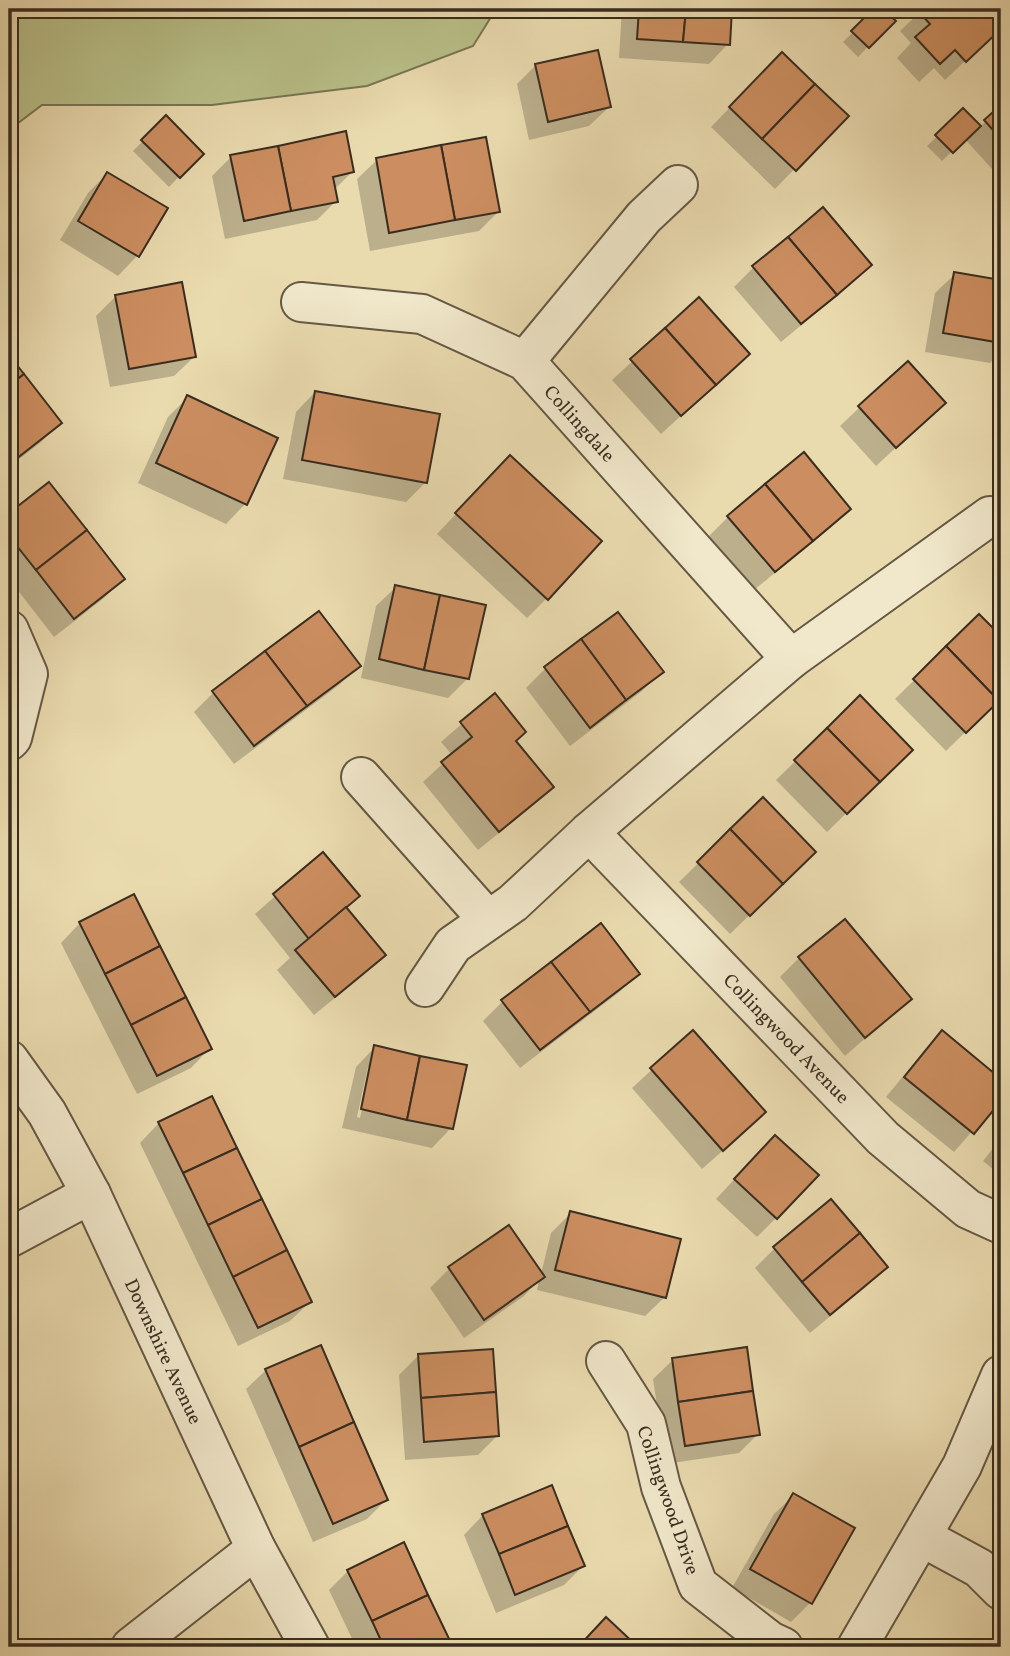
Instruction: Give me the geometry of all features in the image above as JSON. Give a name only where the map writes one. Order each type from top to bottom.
[{"type":"street","points":[[525,361],[644,217],[678,185]]},
{"type":"street","name":"Collingdale","points":[[301,302],[422,314],[525,361],[791,659]]},
{"type":"street","points":[[425,987],[453,945],[513,903],[589,832],[791,659],[990,516]]},
{"type":"street","points":[[9,630],[28,674],[9,741]]},
{"type":"street","points":[[362,777],[488,920]]},
{"type":"street","name":"Collingwood Avenue","points":[[589,832],[883,1138],[968,1209],[1001,1224]]},
{"type":"street","name":"Downshire Avenue","points":[[9,1060],[47,1113],[91,1194],[256,1549],[310,1647]]},
{"type":"street","points":[[9,1238],[91,1194]]},
{"type":"street","name":"Collingwood Drive","points":[[606,1361],[646,1424],[661,1487],[698,1586],[771,1641],[783,1647]]},
{"type":"street","points":[[857,1647],[961,1466],[1001,1375]]},
{"type":"street","points":[[922,1537],[979,1568],[1001,1590]]},
{"type":"street","points":[[131,1647],[256,1549]]},
{"type":"green space","points":[[9,9],[496,9],[473,46],[367,86],[212,105],[42,105],[9,130]]},
{"type":"building","points":[[639,9],[686,9],[683,42],[637,39]]},
{"type":"building","points":[[686,9],[732,9],[730,45],[683,42]]},
{"type":"building","points":[[873,9],[883,9],[896,21],[869,48],[851,31]]},
{"type":"building","points":[[985,9],[1001,29],[966,62],[955,50],[940,64],[915,37],[930,24],[918,11]]},
{"type":"building","points":[[598,50],[611,107],[548,122],[535,64]]},
{"type":"building","points":[[782,52],[815,84],[762,139],[729,107]]},
{"type":"building","points":[[815,84],[849,116],[796,171],[762,139]]},
{"type":"building","points":[[1001,105],[1001,139],[984,120]]},
{"type":"building","points":[[963,108],[981,126],[953,153],[935,135]]},
{"type":"building","points":[[166,115],[204,154],[180,178],[141,140]]},
{"type":"building","points":[[346,131],[354,172],[333,177],[338,202],[291,211],[278,146]]},
{"type":"building","points":[[486,137],[500,212],[455,220],[441,145]]},
{"type":"building","points":[[441,145],[455,220],[389,233],[376,158]]},
{"type":"building","points":[[278,146],[291,211],[244,221],[230,155]]},
{"type":"building","points":[[107,172],[168,208],[139,257],[78,221]]},
{"type":"building","points":[[823,207],[872,265],[837,295],[788,237]]},
{"type":"building","points":[[788,237],[837,295],[801,324],[752,266]]},
{"type":"building","points":[[954,272],[1001,280],[1001,343],[943,333]]},
{"type":"building","points":[[182,282],[196,357],[129,369],[115,295]]},
{"type":"building","points":[[699,297],[750,354],[716,385],[665,328]]},
{"type":"building","points":[[665,328],[716,385],[681,416],[630,359]]},
{"type":"building","points":[[9,355],[24,374],[9,386]]},
{"type":"building","points":[[908,361],[946,403],[896,448],[858,406]]},
{"type":"building","points":[[24,374],[62,423],[11,463],[9,386]]},
{"type":"building","points":[[315,391],[440,414],[427,483],[302,460]]},
{"type":"building","points":[[187,395],[278,438],[247,505],[156,463]]},
{"type":"building","points":[[804,452],[851,509],[813,541],[765,484]]},
{"type":"building","points":[[510,455],[602,541],[548,600],[455,513]]},
{"type":"building","points":[[49,482],[87,530],[36,570],[9,536],[9,513]]},
{"type":"building","points":[[765,484],[813,541],[775,572],[727,516]]},
{"type":"building","points":[[87,530],[125,579],[74,619],[36,570]]},
{"type":"building","points":[[395,585],[440,595],[424,670],[379,659]]},
{"type":"building","points":[[440,595],[486,605],[469,679],[424,670]]},
{"type":"building","points":[[319,611],[361,666],[307,706],[265,651]]},
{"type":"building","points":[[618,612],[664,672],[626,700],[581,639]]},
{"type":"building","points":[[979,614],[1001,636],[999,701],[946,646]]},
{"type":"building","points":[[581,639],[626,700],[590,728],[544,667]]},
{"type":"building","points":[[946,646],[999,701],[966,733],[913,679]]},
{"type":"building","points":[[265,651],[307,706],[254,746],[212,691]]},
{"type":"building","points":[[495,693],[526,732],[516,741],[554,787],[499,832],[441,762],[472,737],[460,722]]},
{"type":"building","points":[[860,695],[913,750],[880,782],[827,728]]},
{"type":"building","points":[[827,728],[880,782],[847,814],[794,760]]},
{"type":"building","points":[[763,797],[816,852],[783,884],[730,829]]},
{"type":"building","points":[[730,829],[783,884],[750,916],[697,862]]},
{"type":"building","points":[[323,852],[360,896],[309,939],[273,894]]},
{"type":"building","points":[[134,894],[160,946],[105,974],[79,922]]},
{"type":"building","points":[[346,907],[386,955],[335,997],[295,950]]},
{"type":"building","points":[[845,919],[912,999],[865,1038],[798,957]]},
{"type":"building","points":[[601,923],[640,974],[590,1012],[551,962]]},
{"type":"building","points":[[160,946],[186,997],[131,1025],[105,974]]},
{"type":"building","points":[[551,962],[590,1012],[540,1050],[501,1000]]},
{"type":"building","points":[[186,997],[212,1049],[157,1076],[131,1025]]},
{"type":"building","points":[[693,1030],[766,1112],[723,1151],[650,1068]]},
{"type":"building","points":[[942,1030],[1001,1079],[1001,1101],[974,1134],[904,1077]]},
{"type":"building","points":[[374,1045],[420,1056],[407,1120],[361,1109]]},
{"type":"building","points":[[420,1056],[467,1065],[453,1129],[407,1120]]},
{"type":"building","points":[[212,1096],[237,1148],[183,1173],[158,1122]]},
{"type":"building","points":[[775,1135],[819,1175],[777,1219],[734,1179]]},
{"type":"building","points":[[237,1148],[262,1199],[208,1225],[183,1173]]},
{"type":"building","points":[[262,1199],[287,1250],[233,1277],[208,1225]]},
{"type":"building","points":[[831,1199],[860,1233],[802,1282],[773,1247]]},
{"type":"building","points":[[570,1211],[681,1239],[666,1298],[555,1270]]},
{"type":"building","points":[[509,1225],[545,1277],[484,1320],[448,1267]]},
{"type":"building","points":[[860,1233],[888,1267],[830,1315],[802,1282]]},
{"type":"building","points":[[287,1250],[312,1302],[258,1328],[233,1277]]},
{"type":"building","points":[[321,1345],[354,1422],[299,1447],[265,1369]]},
{"type":"building","points":[[747,1347],[753,1391],[678,1402],[672,1358]]},
{"type":"building","points":[[493,1349],[496,1392],[421,1398],[418,1354]]},
{"type":"building","points":[[753,1391],[760,1435],[685,1446],[678,1402]]},
{"type":"building","points":[[496,1392],[499,1436],[424,1442],[421,1398]]},
{"type":"building","points":[[354,1422],[388,1500],[333,1524],[299,1447]]},
{"type":"building","points":[[552,1485],[568,1526],[499,1554],[482,1514]]},
{"type":"building","points":[[793,1493],[855,1528],[812,1604],[750,1569]]},
{"type":"building","points":[[568,1526],[585,1566],[515,1595],[499,1554]]},
{"type":"building","points":[[404,1542],[428,1595],[372,1621],[347,1570]]},
{"type":"building","points":[[428,1595],[453,1647],[384,1647],[372,1621]]},
{"type":"building","points":[[606,1617],[638,1647],[578,1647]]}]
